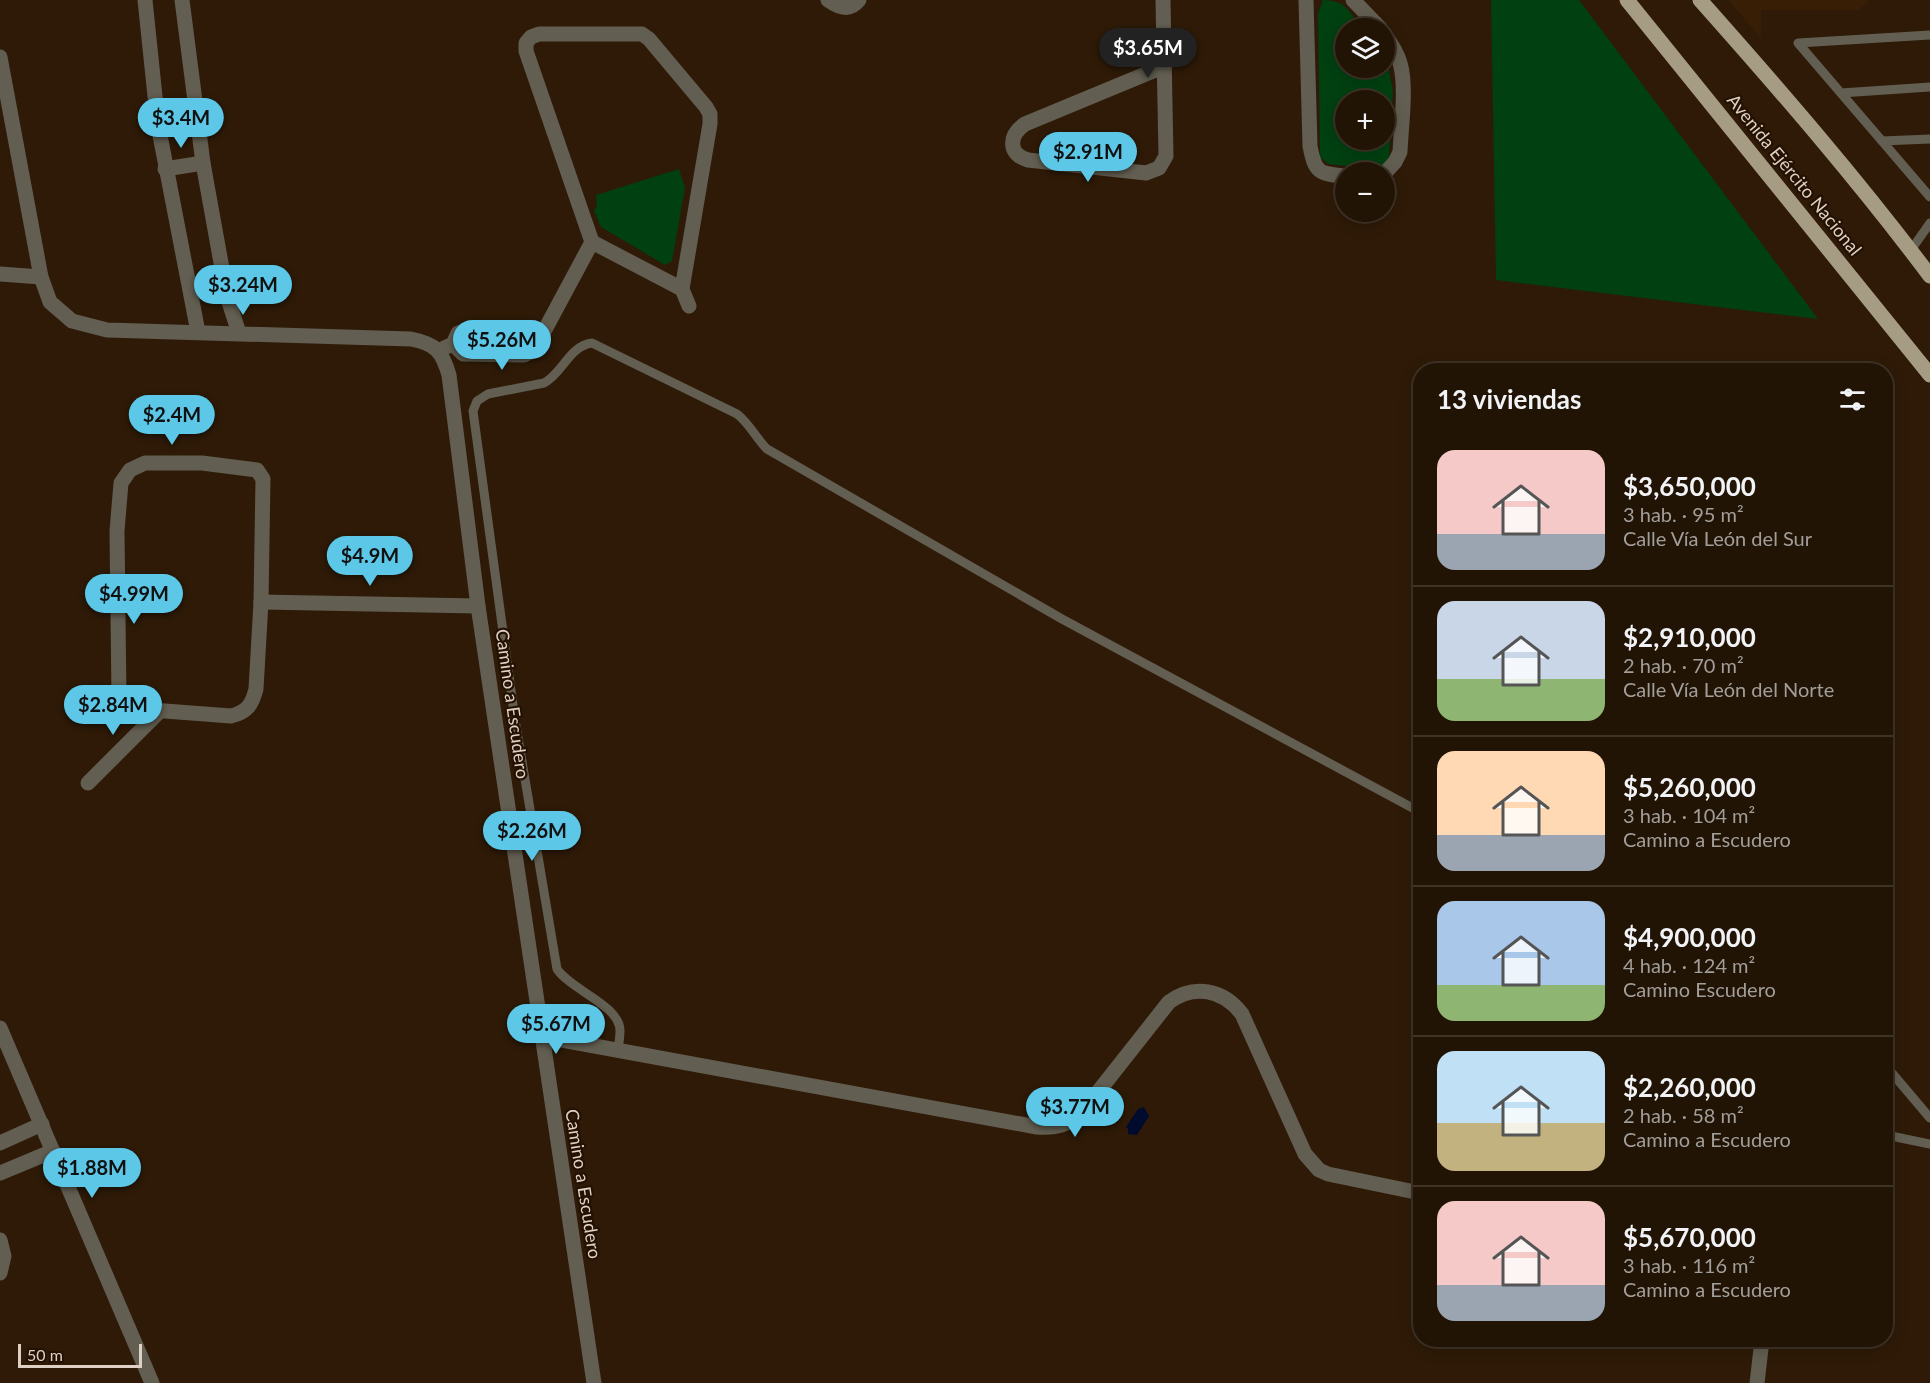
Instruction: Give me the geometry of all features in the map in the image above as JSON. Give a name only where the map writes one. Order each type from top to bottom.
[{"type":"main road","name":"Avenida Ejército Nacional","points":[[1627,0],[1927,365]]},
{"type":"main road","points":[[1701,0],[1888,220],[1930,276]]},
{"type":"street","points":[[145,0],[165,169],[198,332]]},
{"type":"street","points":[[182,0],[203,163],[227,296],[239,333]]},
{"type":"street","points":[[828,0],[838,7],[845,8],[853,6],[859,0]]},
{"type":"street","points":[[1163,0],[1165,66],[1166,156],[1164,164],[1146,173],[1028,160],[1017,156],[1013,147],[1014,135],[1018,128],[1165,66]]},
{"type":"street","points":[[1306,0],[1312,159],[1323,174],[1335,176]]},
{"type":"street","points":[[1353,0],[1370,18]]},
{"type":"street","points":[[681,289],[592,242],[526,51],[526,43],[531,37],[539,34],[642,34],[649,39],[706,107],[710,114],[710,124],[681,289],[689,306]]},
{"type":"street","points":[[1395,50],[1401,65],[1403,84],[1400,152],[1395,162]]},
{"type":"street","points":[[0,57],[41,277],[50,302],[72,321],[107,330],[411,339],[463,354],[524,355],[534,350],[592,242]]},
{"type":"street","points":[[165,169],[203,163]]},
{"type":"street","points":[[0,274],[41,277]]},
{"type":"street","points":[[446,348],[458,333],[464,331],[543,334]]},
{"type":"street","name":"Camino a Escudero","points":[[446,348],[478,606],[540,1036],[594,1383]]},
{"type":"street","points":[[146,463],[202,463],[257,470],[263,479],[264,492],[261,602],[256,688],[253,702],[246,710],[231,716],[160,711],[125,708],[119,699],[117,531],[121,483],[130,470],[146,463]]},
{"type":"street","points":[[261,602],[478,606]]},
{"type":"street","points":[[88,783],[160,711]]},
{"type":"street","points":[[540,1036],[1037,1127],[1055,1128],[1069,1123],[1083,1111],[1169,1002],[1185,992],[1195,991],[1221,996],[1230,1001],[1242,1014],[1305,1154],[1319,1170],[1328,1174],[1413,1192]]},
{"type":"street","points":[[0,1028],[152,1383]]},
{"type":"street","points":[[0,1143],[42,1124]]},
{"type":"street","points":[[0,1173],[53,1150]]},
{"type":"street","points":[[0,1240],[4,1256],[0,1273]]},
{"type":"street","points":[[1757,1383],[1761,1347]]},
{"type":"lane","points":[[1930,35],[1798,43],[1930,197]]},
{"type":"lane","points":[[1841,93],[1930,87]]},
{"type":"lane","points":[[1882,141],[1930,139]]},
{"type":"lane","points":[[1911,250],[1930,223]]},
{"type":"lane","points":[[618,1049],[620,1030],[613,1014],[568,983],[557,969],[515,720],[473,411],[477,401],[488,394],[544,383],[553,379],[577,348],[584,344],[592,343],[737,414],[767,449],[1062,619],[1413,808]]},
{"type":"lane","points":[[1893,1074],[1930,1118]]},
{"type":"lane","points":[[1893,1136],[1930,1144]]},
{"type":"shaded area","points":[[1728,0],[1870,0],[1859,10],[1761,10],[1761,38]]},
{"type":"green space","points":[[1323,0],[1342,4],[1354,18],[1335,18],[1335,78],[1390,78],[1393,90],[1335,90],[1335,150],[1390,150],[1387,162],[1335,162],[1335,165],[1328,164],[1320,157],[1318,13]]},
{"type":"green space","points":[[1491,0],[1579,0],[1818,319],[1496,280]]},
{"type":"green space","points":[[679,169],[685,188],[672,261],[665,265],[601,227],[594,211],[597,205],[596,195]]},
{"type":"water","points":[[1144,1107],[1149,1116],[1137,1135],[1128,1134],[1126,1127],[1138,1109]]}]
